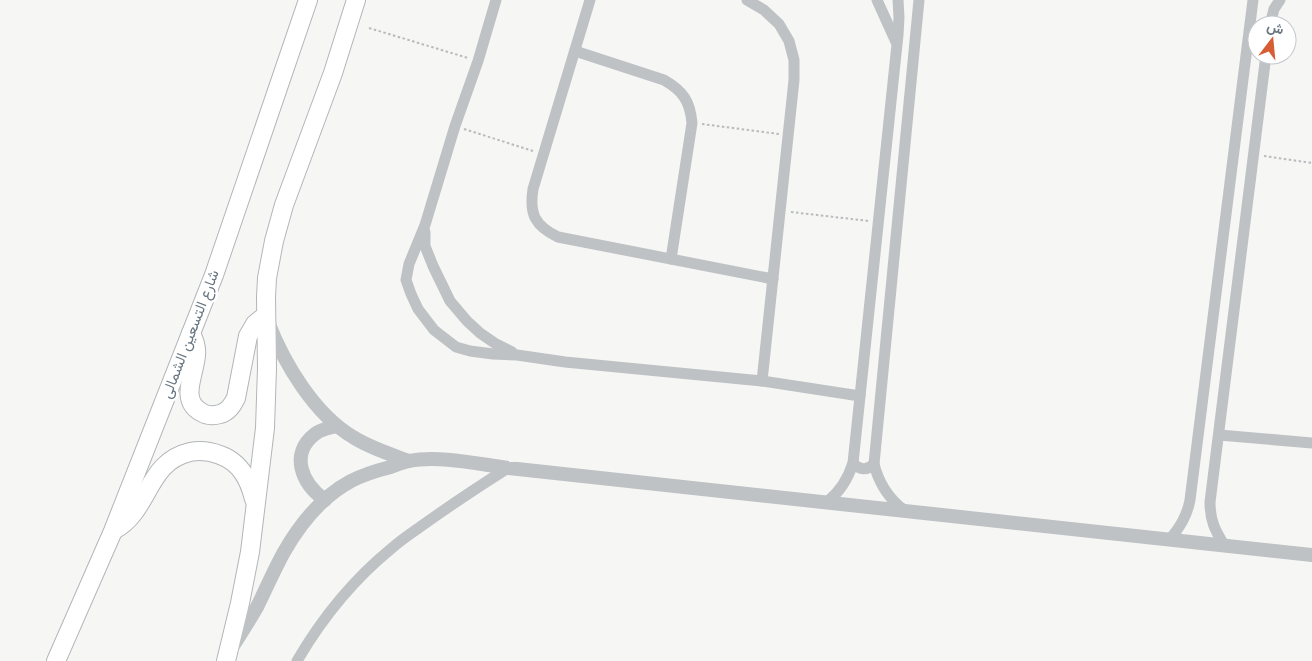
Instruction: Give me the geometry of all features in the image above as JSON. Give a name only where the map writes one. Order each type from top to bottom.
[{"type":"main road","name":"شارع التسعين الشمالى","points":[[56,661],[113,531],[214,275],[308,0]]},
{"type":"main road","points":[[228,656],[250,552],[265,428],[268,269],[278,223],[333,73],[356,0]]},
{"type":"main road","points":[[191,332],[196,354],[189,388],[190,400],[204,414],[210,416],[217,415],[229,409],[236,398],[248,336],[255,324],[266,315]]},
{"type":"main road","points":[[113,531],[132,516],[155,477],[165,465],[178,456],[193,452],[216,453],[224,456],[236,465],[250,484],[256,504]]},
{"type":"street","points":[[496,0],[425,225],[409,264],[406,280],[411,294],[418,309],[434,330],[456,347],[470,351],[762,382],[860,396]]},
{"type":"street","points":[[590,0],[533,189],[531,201],[533,213],[538,223],[547,232],[558,237],[773,279]]},
{"type":"street","points":[[747,0],[764,10],[779,24],[789,41],[794,60],[794,80],[762,382]]},
{"type":"street","points":[[877,0],[897,45]]},
{"type":"street","points":[[827,502],[848,479],[853,463],[897,45],[898,0]]},
{"type":"street","points":[[904,510],[884,491],[876,474],[874,464],[919,0]]},
{"type":"street","points":[[1170,539],[1182,524],[1190,500],[1253,0]]},
{"type":"street","points":[[1272,15],[1280,0]]},
{"type":"street","points":[[575,51],[664,80],[682,93],[687,102],[691,112],[692,123],[671,259]]},
{"type":"street","points":[[1224,545],[1214,528],[1210,511],[1265,65]]},
{"type":"street","points":[[425,225],[425,246],[450,301],[480,333],[517,355]]},
{"type":"street","points":[[877,236],[896,238]]},
{"type":"street","points":[[266,315],[294,375],[307,393],[337,426],[370,446],[409,461]]},
{"type":"street","points":[[324,500],[306,481],[301,469],[302,456],[306,444],[315,434],[326,428],[337,426]]},
{"type":"street","points":[[1219,435],[1312,443]]},
{"type":"street","points":[[228,656],[249,621],[285,550],[324,500],[353,480],[409,461],[444,460],[1312,555]]},
{"type":"street","points":[[853,463],[863,469],[868,469],[874,464]]},
{"type":"street","points":[[297,661],[338,602],[356,581],[392,547],[439,513],[508,468]]},
{"type":"path","points":[[368,28],[478,61]]},
{"type":"path","points":[[692,123],[788,136]]},
{"type":"path","points":[[455,126],[543,154]]},
{"type":"path","points":[[1254,155],[1312,163]]},
{"type":"path","points":[[780,211],[878,222]]}]
